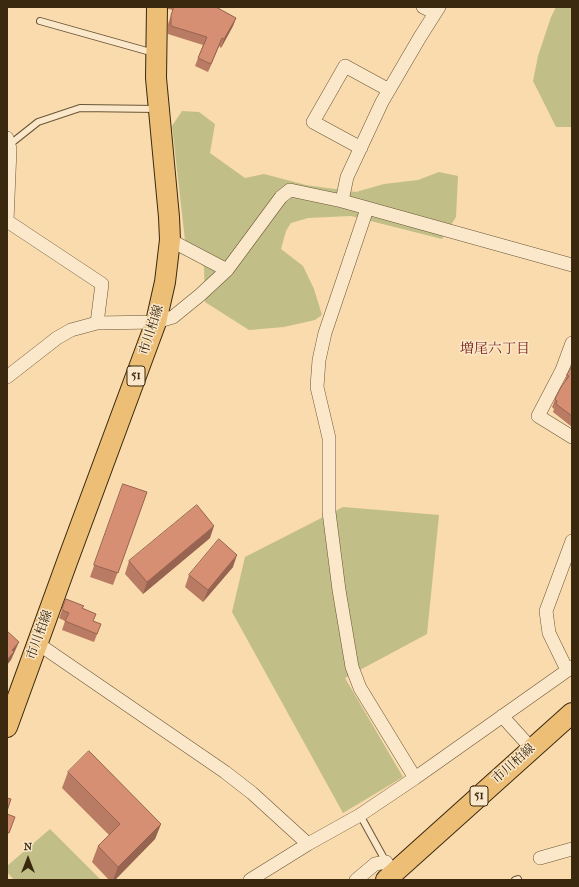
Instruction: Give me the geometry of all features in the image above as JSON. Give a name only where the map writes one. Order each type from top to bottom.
[{"type":"main road","name":"市川柏線","points":[[7,727],[12,697],[37,643],[156,322],[165,282],[170,240],[159,109],[156,53],[157,7]]},
{"type":"main road","name":"市川柏線","points":[[390,874],[572,713]]},
{"type":"street","points":[[342,201],[347,177],[382,102],[437,10],[423,7]]},
{"type":"street","points":[[361,148],[313,122],[345,66],[389,90]]},
{"type":"street","points":[[8,142],[10,149],[7,221],[102,284],[97,323]]},
{"type":"street","points":[[7,377],[57,338],[71,330],[97,323],[156,322],[173,317],[227,270],[281,196],[290,190],[342,201],[572,265]]},
{"type":"street","points":[[367,209],[325,333],[319,360],[317,387],[329,438],[329,512],[339,590],[352,667],[360,688],[416,778]]},
{"type":"street","points":[[170,240],[227,270]]},
{"type":"street","points":[[572,342],[562,370],[538,416],[572,437]]},
{"type":"street","points":[[250,880],[308,844],[360,815],[416,778],[570,669],[548,633],[546,611],[572,541]]},
{"type":"street","points":[[37,643],[225,772],[252,793],[308,844]]},
{"type":"street","points":[[502,716],[531,748]]},
{"type":"street","points":[[540,858],[572,849]]},
{"type":"street","points":[[356,880],[375,864],[390,874]]},
{"type":"lane","points":[[40,21],[156,53]]},
{"type":"lane","points":[[8,142],[38,122],[80,108],[159,109]]},
{"type":"lane","points":[[360,815],[390,874]]},
{"type":"shaded area","points":[[556,7],[572,7],[572,127],[556,127],[533,81],[538,56],[551,17]]},
{"type":"shaded area","points":[[182,111],[199,112],[215,124],[210,153],[245,178],[264,174],[306,185],[356,192],[384,184],[418,180],[439,172],[458,176],[456,217],[442,239],[351,216],[308,218],[291,223],[286,231],[281,249],[303,266],[314,289],[322,315],[315,320],[284,327],[249,330],[205,302],[204,267],[185,240],[172,126]]},
{"type":"shaded area","points":[[343,507],[439,515],[427,634],[345,678],[403,777],[343,813],[232,612],[245,557]]},
{"type":"shaded area","points":[[50,829],[101,880],[14,880],[7,872],[7,866]]},
{"type":"building","points":[[174,7],[216,7],[236,18],[224,39],[222,38],[211,64],[198,58],[207,37],[171,26],[171,16]]},
{"type":"building","points":[[572,366],[572,416],[556,404],[557,401],[555,399],[569,376],[567,375]]},
{"type":"building","points":[[123,484],[147,492],[118,573],[94,565]]},
{"type":"building","points":[[197,505],[214,526],[147,582],[129,561]]},
{"type":"building","points":[[219,539],[237,555],[208,590],[189,575]]},
{"type":"building","points":[[66,599],[84,606],[82,608],[96,614],[93,621],[101,624],[97,634],[65,621],[69,613],[62,610]]},
{"type":"building","points":[[7,631],[19,642],[12,650],[14,652],[7,660]]},
{"type":"building","points":[[89,751],[161,824],[118,867],[98,846],[120,824],[68,772]]},
{"type":"building","points":[[7,798],[11,799],[7,811]]},
{"type":"building","points":[[7,814],[15,817],[9,833],[7,833]]},
{"type":"district","name":"増尾六丁目","points":[[495,350]]}]
